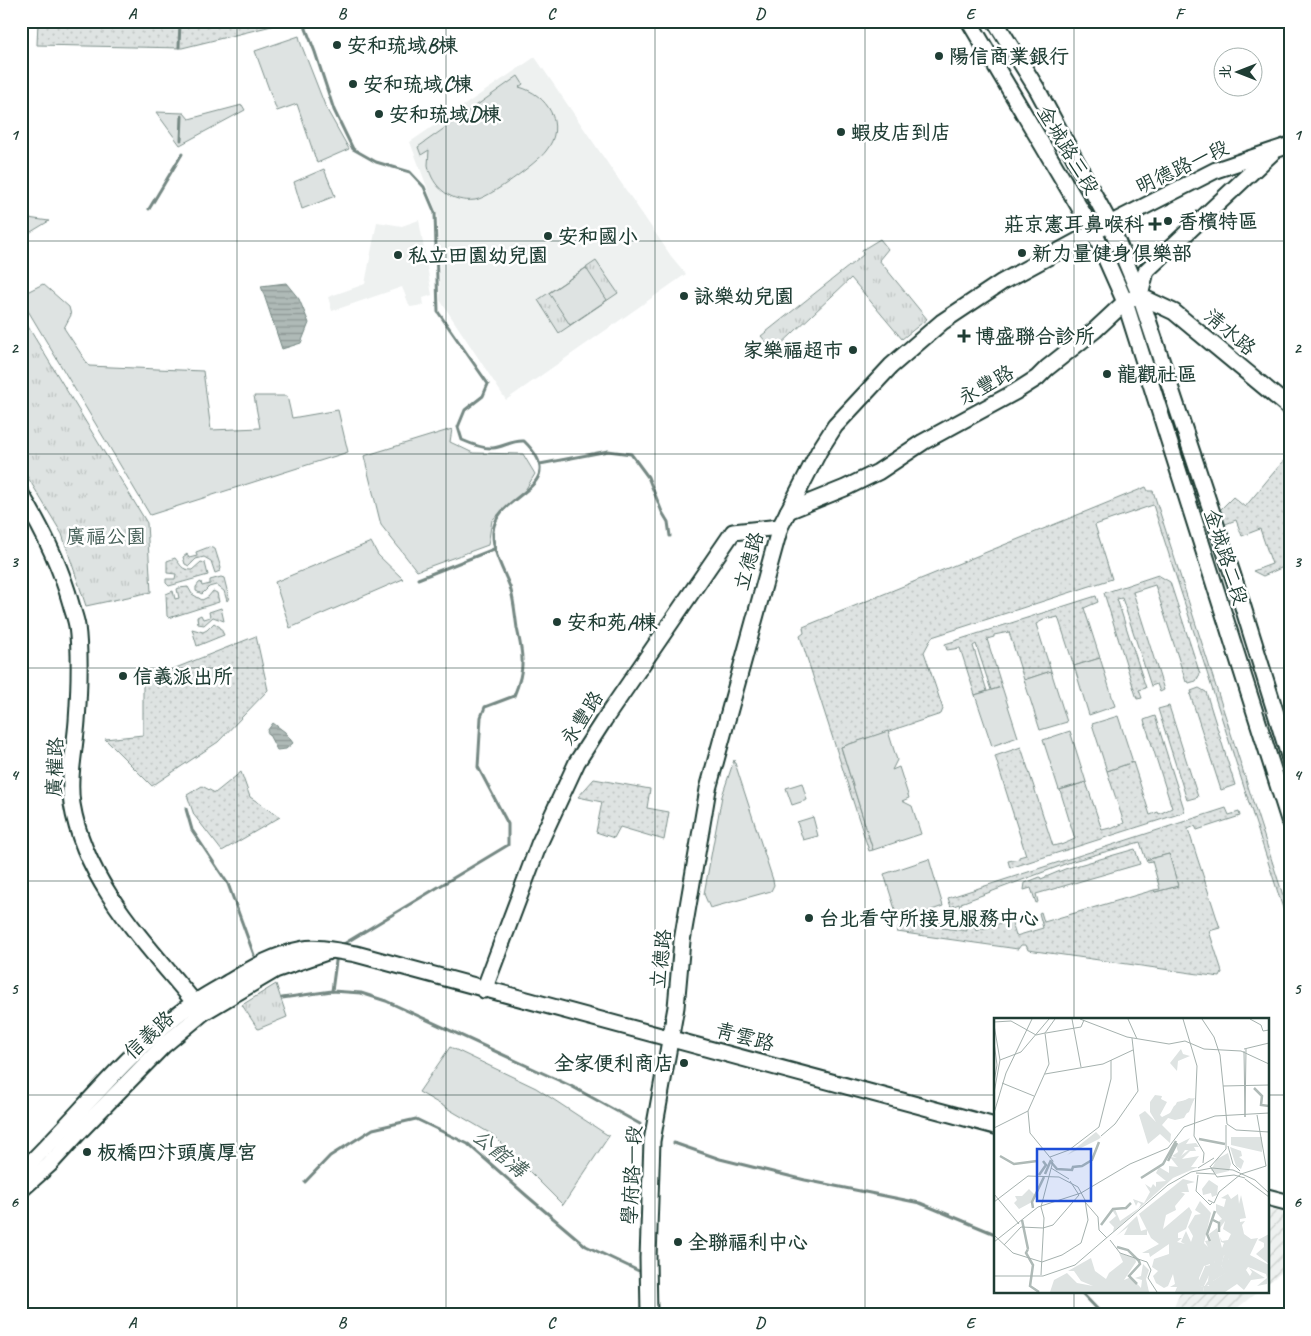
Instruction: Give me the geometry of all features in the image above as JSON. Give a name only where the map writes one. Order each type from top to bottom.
[{"type":"street","name":"金城路三段","points":[[969,21],[1094,232],[1125,302]]},
{"type":"street","name":"金城路三段","points":[[995,21],[1037,89],[1110,224],[1140,296]]},
{"type":"street","name":"明德路一段","points":[[1094,232],[1216,170],[1283,147]]},
{"type":"street","points":[[1140,296],[1146,271],[1283,147]]},
{"type":"street","name":"立德路","points":[[671,1038],[682,941],[708,789],[780,527],[819,451],[835,426],[891,366],[942,322],[1002,282],[1094,232]]},
{"type":"street","name":"永豐路","points":[[788,511],[878,472],[923,442],[1015,392],[1037,378],[1095,330],[1125,302],[1140,296]]},
{"type":"street","name":"清水路","points":[[1140,296],[1174,312],[1290,408]]},
{"type":"street","name":"金城路二段","points":[[1140,296],[1238,591],[1290,759]]},
{"type":"street","name":"金城路二段","points":[[1125,302],[1290,824]]},
{"type":"street","name":"廣權路","points":[[21,494],[46,536],[66,587],[77,626],[79,685],[70,784],[72,805],[80,835],[102,883],[119,909],[199,1007]]},
{"type":"street","name":"永豐路","points":[[484,990],[539,844],[577,762],[733,532],[780,527]]},
{"type":"street","name":"信義路","points":[[21,1172],[151,1038],[199,1007],[275,970],[333,950],[356,954],[484,990]]},
{"type":"street","name":"青雲路","points":[[484,990],[671,1038],[937,1112],[994,1126]]},
{"type":"street","name":"信義路","points":[[21,1190],[49,1165],[199,1007]]},
{"type":"street","name":"學府路一段","points":[[649,1315],[648,1258],[652,1141],[671,1038]]},
{"type":"street","points":[[1268,1197],[1290,1203]]},
{"type":"shaded area","name":"安和國小","points":[[535,57],[671,256],[686,274],[506,400],[440,300],[438,216],[410,142]]},
{"type":"shaded area","name":"私立田園幼兒園","points":[[419,220],[432,295],[423,298],[424,305],[410,307],[402,287],[332,311],[328,297],[365,284],[377,222],[402,226]]},
{"type":"shaded area","points":[[286,283],[299,299],[309,323],[301,343],[282,349],[261,286]]},
{"type":"shaded area","points":[[273,723],[285,732],[293,743],[286,749],[277,750],[267,731]]},
{"type":"shaded area","points":[[1268,1208],[1290,1213],[1290,1266],[1268,1283]]},
{"type":"shaded area","points":[[1179,1294],[1255,1294],[1229,1315],[1171,1315]]},
{"type":"green space","points":[[38,21],[292,21],[182,48],[37,45]]},
{"type":"green space","points":[[299,36],[326,108],[349,149],[317,163],[297,104],[277,111],[255,51]]},
{"type":"green space","points":[[518,76],[523,84],[519,87],[538,96],[551,112],[555,131],[546,151],[512,179],[482,198],[475,200],[459,199],[444,192],[434,181],[430,173],[428,165],[429,150],[421,155],[418,147]]},
{"type":"green space","points":[[242,105],[245,110],[180,145],[156,112],[184,113],[189,119]]},
{"type":"green space","points":[[324,169],[335,196],[302,209],[294,182]]},
{"type":"green space","points":[[21,217],[49,221],[21,238]]},
{"type":"green space","points":[[880,239],[888,249],[879,260],[927,319],[902,339],[851,278],[774,351],[761,336],[863,255],[862,250]]},
{"type":"green space","points":[[596,261],[618,293],[559,333],[538,300]]},
{"type":"green space","points":[[586,268],[607,300],[570,325],[549,293]]},
{"type":"green space","points":[[43,284],[69,307],[71,315],[64,328],[89,366],[203,371],[211,430],[260,428],[254,396],[287,396],[292,418],[338,410],[348,452],[150,515],[21,299],[21,295]]},
{"type":"green space","name":"廣福公園","points":[[21,315],[147,523],[151,592],[86,606],[62,534],[21,466]]},
{"type":"green space","points":[[452,429],[450,442],[473,453],[523,454],[535,474],[524,492],[492,520],[488,545],[417,571],[381,525],[364,456]]},
{"type":"green space","points":[[1290,453],[1290,564],[1263,576],[1253,571],[1272,564],[1260,529],[1242,536],[1236,520],[1223,525],[1220,510],[1233,497],[1245,507]]},
{"type":"green space","points":[[1146,487],[1148,491],[1153,491],[1290,917],[1290,930],[1153,505],[1095,525],[1112,579],[932,637],[924,652],[943,709],[941,714],[841,747],[873,850],[869,851],[800,636],[804,633],[803,627]]},
{"type":"green space","points":[[371,542],[378,555],[403,579],[290,628],[275,582]]},
{"type":"green space","points":[[209,547],[215,549],[221,568],[220,571],[215,573],[211,561],[204,557],[196,559],[189,566],[185,564],[183,557],[187,554],[189,558],[197,556],[196,552]]},
{"type":"green space","points":[[175,558],[182,567],[188,570],[192,570],[201,562],[205,563],[208,575],[169,586],[166,583],[166,579],[175,579],[176,574],[167,573],[167,561]]},
{"type":"green space","points":[[1158,575],[1170,582],[1200,674],[1196,681],[1186,682],[1155,585],[1133,592],[1164,690],[1160,692],[1157,684],[1151,686],[1122,598],[1117,599],[1146,688],[1139,690],[1142,698],[1137,699],[1104,593]]},
{"type":"green space","points":[[224,578],[229,598],[227,601],[224,591],[216,585],[209,587],[202,594],[196,591],[199,583],[201,582],[202,586],[210,584],[210,580]]},
{"type":"green space","points":[[188,587],[192,594],[202,600],[213,591],[217,593],[219,602],[169,618],[167,616],[166,594],[173,591],[175,599],[179,598],[177,589]]},
{"type":"green space","points":[[1096,596],[1098,602],[1084,608],[1100,658],[1074,666],[1058,617],[1050,619],[1049,617],[1036,624],[1051,671],[1024,680],[1009,632],[994,635],[994,637],[987,639],[1002,687],[991,690],[976,644],[973,646],[987,691],[975,695],[960,648],[947,650],[945,644]]},
{"type":"green space","points":[[221,608],[224,621],[213,617],[204,625],[198,624],[197,617],[201,615],[203,619],[210,617],[209,612]]},
{"type":"green space","points":[[214,623],[220,627],[224,635],[197,646],[192,629],[203,632]]},
{"type":"green space","points":[[256,636],[268,690],[218,742],[152,786],[105,739],[143,735],[143,681]]},
{"type":"green space","points":[[1100,658],[1115,706],[1089,715],[1074,666]]},
{"type":"green space","points":[[1051,671],[1067,722],[1040,730],[1024,680]]},
{"type":"green space","points":[[1002,687],[1018,737],[992,746],[975,695]]},
{"type":"green space","points":[[1199,688],[1206,692],[1235,785],[1221,790],[1190,694],[1192,694],[1191,691]]},
{"type":"green space","points":[[1169,706],[1198,797],[1187,800],[1158,709]]},
{"type":"green space","points":[[1118,716],[1133,762],[1107,771],[1092,724]]},
{"type":"green space","points":[[1155,716],[1185,812],[1010,868],[1008,861],[1019,859],[1019,857],[1026,855],[995,756],[1021,747],[1053,846],[1061,845],[1075,839],[1060,790],[1086,782],[1102,830],[1111,829],[1124,823],[1107,771],[1133,762],[1150,815],[1158,812],[1159,814],[1172,808],[1144,720]]},
{"type":"green space","points":[[888,731],[897,760],[892,770],[899,767],[909,798],[902,801],[912,806],[921,834],[873,850],[841,747]]},
{"type":"green space","points":[[1070,731],[1086,782],[1059,790],[1043,740]]},
{"type":"green space","points":[[734,760],[774,885],[771,891],[710,908],[704,894],[722,796]]},
{"type":"green space","points":[[241,772],[250,797],[280,817],[222,851],[194,815],[187,795],[202,786],[215,793]]},
{"type":"green space","points":[[594,779],[650,789],[647,808],[669,812],[664,840],[620,827],[614,838],[596,832],[602,802],[578,797]]},
{"type":"green space","points":[[802,783],[807,800],[792,805],[786,788]]},
{"type":"green space","points":[[1226,808],[1229,815],[1239,812],[1240,816],[1197,830],[1195,826],[1188,829],[1220,928],[1209,931],[1221,968],[1222,973],[1220,977],[1028,950],[1026,945],[1021,945],[1018,949],[897,932],[899,926],[936,912],[942,928],[967,931],[959,904],[951,907],[948,898]],"holes":[[[1140,842],[1146,860],[1169,854],[1178,886],[1155,892],[1154,890],[1044,922],[1041,912],[1039,913],[1043,928],[1016,936],[1011,920],[976,931],[972,920],[966,921],[961,903],[1073,861]]]},
{"type":"green space","points":[[813,817],[818,836],[803,840],[797,822]]},
{"type":"green space","points":[[1135,849],[1140,864],[1036,894],[1038,902],[1036,903],[1031,888],[1024,890],[1025,883],[1040,877],[1041,879],[1065,869]]},
{"type":"green space","points":[[1169,854],[1178,886],[1155,892],[1154,890],[1160,889],[1152,861],[1147,862],[1146,860]]},
{"type":"green space","points":[[929,859],[943,906],[899,922],[884,874]]},
{"type":"green space","points":[[276,984],[287,1017],[258,1029],[242,1005]]},
{"type":"green space","points":[[450,1047],[536,1088],[609,1136],[563,1205],[493,1135],[419,1092]]},
{"type":"waterway","points":[[179,47],[180,21]]},
{"type":"waterway","points":[[303,21],[334,110],[353,149],[376,162],[410,172],[424,187],[435,213],[438,312],[488,384],[483,396],[465,410],[458,427],[462,440],[489,448],[524,441],[537,457],[540,470],[536,480],[497,519],[493,532],[496,553],[510,587],[522,651],[522,668],[514,696],[485,707],[481,717],[478,767],[508,824],[508,845],[342,945]]},
{"type":"waterway","points":[[181,140],[182,116]]},
{"type":"waterway","points":[[149,209],[182,154]]},
{"type":"waterway","points":[[540,464],[608,451],[631,454],[648,477],[668,522],[670,536]]},
{"type":"waterway","points":[[418,579],[494,549]]},
{"type":"waterway","points":[[186,809],[192,830],[228,884],[254,955]]},
{"type":"waterway","points":[[332,991],[337,954]]},
{"type":"waterway","points":[[282,998],[332,991],[361,993],[386,1001],[571,1086],[640,1124]]},
{"type":"waterway","name":"公館溝","points":[[305,1182],[330,1156],[373,1129],[416,1119],[468,1144],[586,1246],[643,1273]]},
{"type":"waterway","points":[[674,1143],[720,1159],[805,1180],[920,1203],[994,1234]]},
{"type":"waterway","points":[[1083,1294],[1103,1315]]},
{"type":"place","name":"安和琉域B棟","points":[[337,45]]},
{"type":"place","name":"陽信商業銀行","points":[[939,56]]},
{"type":"place","name":"安和琉域C棟","points":[[353,84]]},
{"type":"place","name":"安和琉域D棟","points":[[379,114]]},
{"type":"place","name":"蝦皮店到店","points":[[841,132]]},
{"type":"place","name":"香檳特區","points":[[1168,221]]},
{"type":"place","name":"莊京憲耳鼻喉科","points":[[1155,224]]},
{"type":"place","name":"安和國小","points":[[548,236]]},
{"type":"place","name":"新力量健身俱樂部","points":[[1022,253]]},
{"type":"place","name":"私立田園幼兒園","points":[[398,255]]},
{"type":"place","name":"詠樂幼兒園","points":[[684,296]]},
{"type":"place","name":"博盛聯合診所","points":[[964,336]]},
{"type":"place","name":"家樂福超市","points":[[853,350]]},
{"type":"place","name":"龍觀社區","points":[[1107,374]]},
{"type":"place","name":"安和苑A棟","points":[[557,622]]},
{"type":"place","name":"信義派出所","points":[[123,676]]},
{"type":"place","name":"台北看守所接見服務中心","points":[[809,918]]},
{"type":"place","name":"全家便利商店","points":[[684,1063]]},
{"type":"place","name":"板橋四汴頭廣厚宮","points":[[87,1152]]},
{"type":"place","name":"全聯福利中心","points":[[678,1242]]}]
